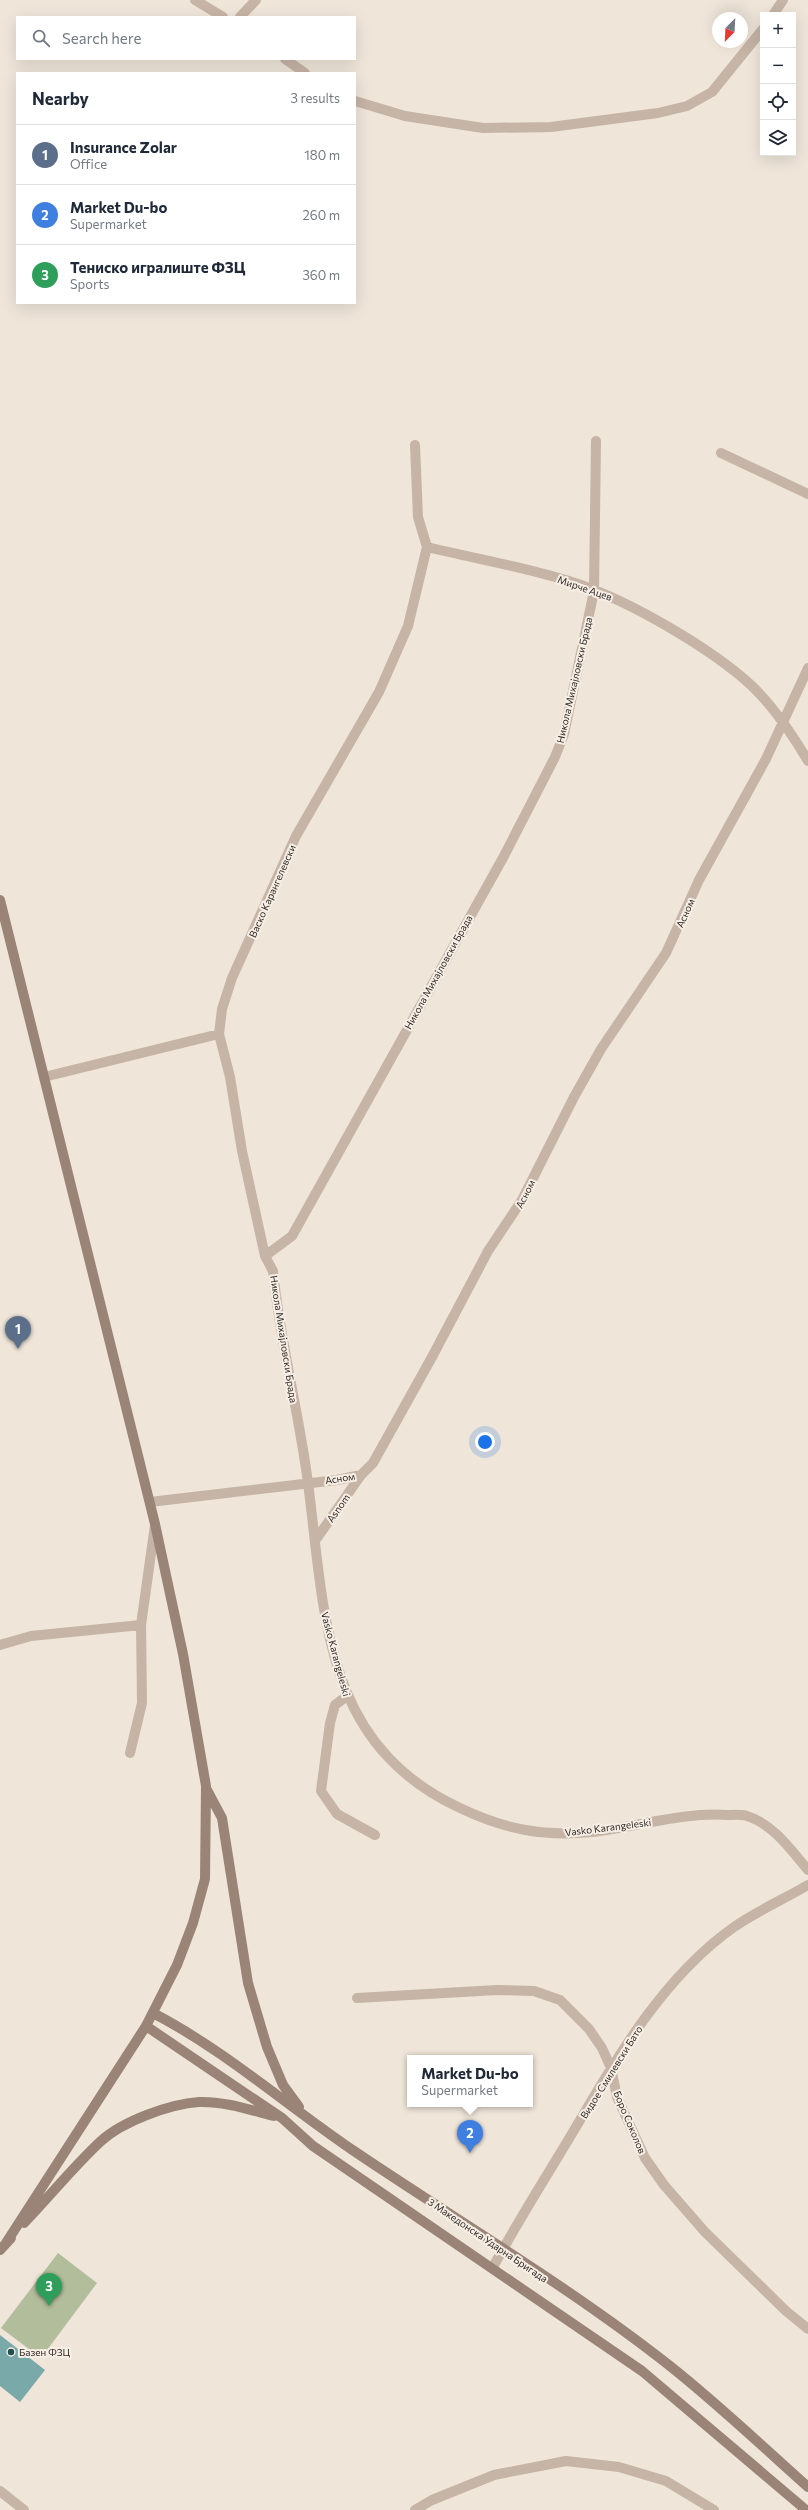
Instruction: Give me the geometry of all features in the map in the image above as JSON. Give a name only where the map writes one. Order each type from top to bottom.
[{"type":"main road","points":[[0,900],[150,1502],[183,1654],[206,1786],[205,1879],[193,1923],[180,1958],[146,2026],[3,2247]]},
{"type":"main road","points":[[206,1786],[222,1818],[248,1983],[266,2047],[283,2085],[306,2116]]},
{"type":"main road","name":"3 Македонска Ударна Бригада","points":[[153,2013],[188,2031],[244,2069],[352,2150],[503,2249],[670,2366],[808,2487]]},
{"type":"main road","points":[[146,2026],[282,2118],[313,2146],[493,2267],[642,2370],[806,2510]]},
{"type":"main road","points":[[3,2247],[102,2140],[129,2124],[176,2105],[200,2102],[230,2105],[282,2118]]},
{"type":"street","points":[[195,0],[222,16]]},
{"type":"street","points":[[241,16],[256,0]]},
{"type":"street","points":[[774,12],[783,0]]},
{"type":"street","points":[[356,101],[405,116],[483,128],[551,127],[658,113],[687,106],[712,92],[760,33]]},
{"type":"street","points":[[286,60],[304,72]]},
{"type":"street","name":"Никола Михајловски Брада","points":[[308,1482],[273,1271],[265,1256],[292,1236],[500,863],[555,757],[565,726],[594,591],[596,441]]},
{"type":"street","points":[[415,445],[418,517],[427,547]]},
{"type":"street","points":[[721,453],[808,494]]},
{"type":"street","name":"Мирче Ацев","points":[[427,547],[574,582],[612,597],[674,631],[716,659],[752,686],[784,722],[808,761]]},
{"type":"street","name":"Васко Карангелевски","points":[[265,1256],[242,1151],[230,1077],[219,1034],[222,1009],[232,978],[296,836],[379,692],[408,626],[427,547]]},
{"type":"street","points":[[784,722],[808,668]]},
{"type":"street","name":"Асном","points":[[150,1502],[308,1482],[337,1480],[361,1475],[372,1463],[432,1357],[488,1251],[522,1200],[574,1098],[601,1049],[666,953],[699,880],[784,722]]},
{"type":"street","points":[[44,1077],[219,1034]]},
{"type":"street","name":"Asnom","points":[[315,1541],[361,1475]]},
{"type":"street","name":"Vasko Karangeleski","points":[[308,1482],[324,1610],[347,1696],[361,1724],[404,1775],[441,1800],[506,1827],[548,1834],[592,1832],[716,1814],[747,1816],[778,1834],[808,1870]]},
{"type":"street","points":[[130,1753],[142,1703],[141,1625],[155,1524]]},
{"type":"street","points":[[0,1645],[32,1636],[141,1625]]},
{"type":"street","points":[[347,1696],[335,1704],[330,1722],[321,1791],[337,1814],[375,1835]]},
{"type":"street","name":"Видое Смилевски Бато","points":[[493,2267],[611,2068],[636,2030],[699,1956],[735,1926],[808,1885]]},
{"type":"street","name":"Боро Соколов","points":[[357,1998],[497,1990],[534,1991],[560,2000],[589,2029],[602,2048],[611,2068],[617,2097],[626,2117],[646,2158],[664,2185],[705,2232],[786,2311],[808,2329]]},
{"type":"street","points":[[415,2510],[432,2500],[494,2475],[566,2461],[619,2466],[666,2481],[714,2510]]},
{"type":"street","points":[[0,2492],[24,2510]]},
{"type":"green space","points":[[58,2253],[97,2283],[41,2358],[1,2328]]},
{"type":"water","name":"Базен ФЗЦ","points":[[0,2335],[45,2370],[20,2402],[0,2386]]},
{"type":"place","name":"Insurance Zolar","points":[[18,1349]]},
{"type":"place","name":"Market Du-bo","points":[[470,2153]]},
{"type":"place","name":"Тениско игралиште ФЗЦ","points":[[49,2306]]},
{"type":"place","name":"Базен ФЗЦ","points":[[11,2352]]}]
